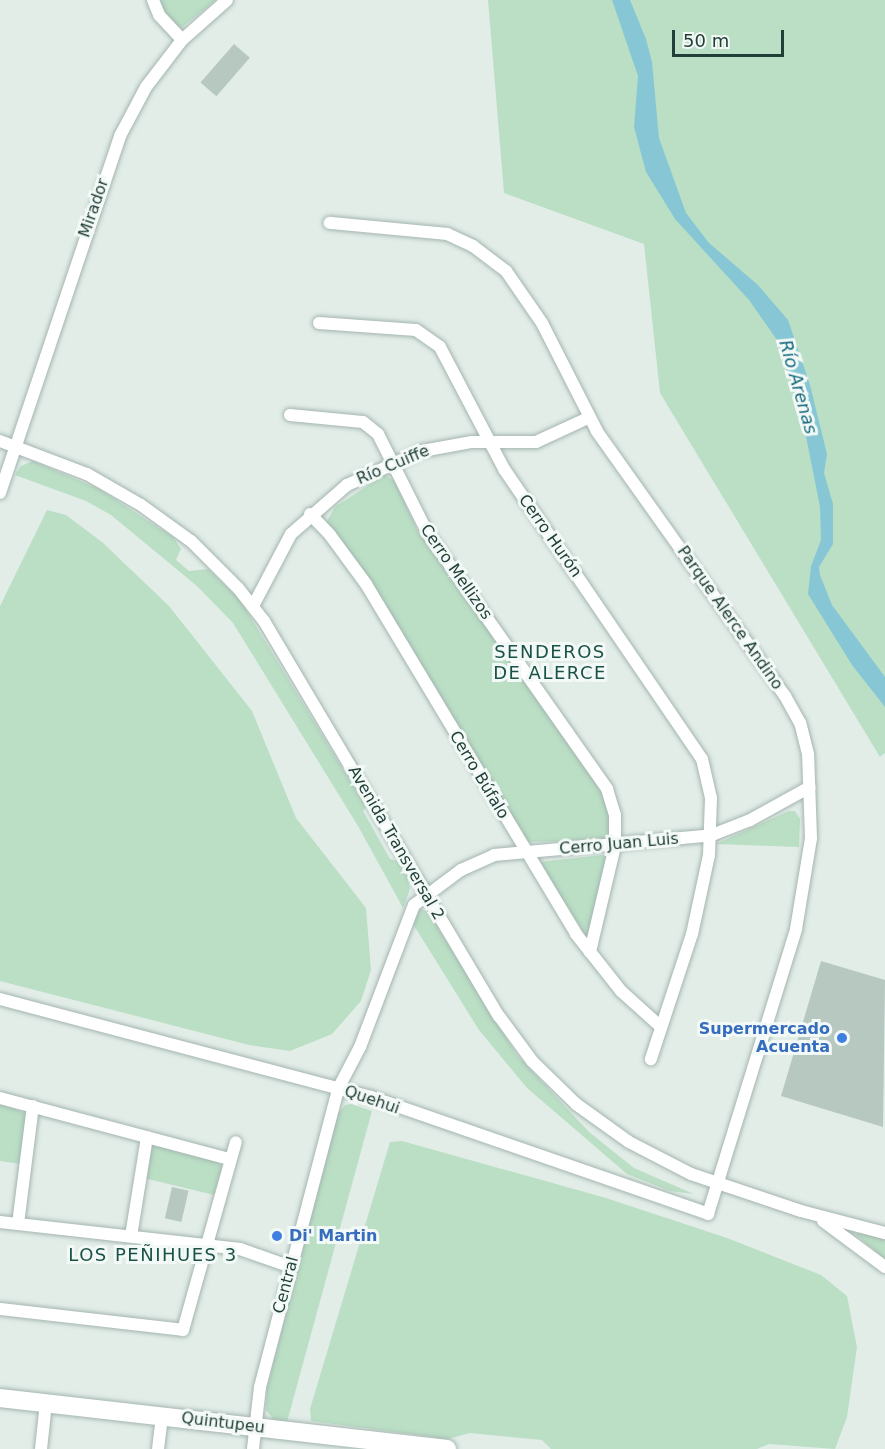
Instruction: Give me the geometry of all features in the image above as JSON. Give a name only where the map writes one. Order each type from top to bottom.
[{"type":"street","points":[[153,0],[159,15],[182,40]]},
{"type":"street","name":"Mirador","points":[[0,493],[113,151],[146,87],[182,40],[227,0]]},
{"type":"street","name":"Parque Alerce Andino","points":[[330,223],[434,231],[460,240],[494,260],[515,281],[533,308],[588,418],[793,708],[805,739],[810,787],[811,838],[796,929],[718,1185]]},
{"type":"street","name":"Cerro Hurón","points":[[319,323],[416,330],[429,336],[440,347],[512,482],[696,748],[710,786],[712,835],[699,911],[651,1059]]},
{"type":"street","name":"Cerro Mellizos","points":[[290,416],[363,422],[378,434],[428,534],[607,789],[615,815],[615,846],[590,952]]},
{"type":"street","name":"Río Cuiffe","points":[[253,606],[279,552],[310,514],[347,485],[393,462],[439,446],[489,441],[545,440],[588,418]]},
{"type":"street","name":"Avenida Transversal 2","points":[[0,441],[87,474],[141,505],[199,549],[253,606],[499,1016],[523,1050],[558,1087],[629,1142],[718,1185],[815,1215],[885,1233]]},
{"type":"street","name":"Cerro Búfalo","points":[[310,514],[330,535],[366,584],[525,851],[590,952],[621,991],[661,1027]]},
{"type":"street","name":"Cerro Juan Luis","points":[[427,894],[476,861],[525,851],[615,846],[712,835],[750,820],[810,787]]},
{"type":"street","name":"Central","points":[[253,1449],[260,1387],[338,1089],[372,1018],[409,915],[427,894]]},
{"type":"street","name":"Quehui","points":[[0,999],[338,1089],[708,1214],[718,1185]]},
{"type":"street","points":[[0,1098],[230,1160]]},
{"type":"street","points":[[18,1224],[33,1106]]},
{"type":"street","points":[[131,1236],[147,1137]]},
{"type":"street","points":[[0,1309],[183,1330],[236,1142]]},
{"type":"street","name":"Avenida Transversal 2","points":[[815,1215],[885,1267]]},
{"type":"street","points":[[0,1221],[253,1252],[291,1267]]},
{"type":"street","name":"Quintupeu","points":[[0,1398],[256,1427],[345,1443],[447,1449]]},
{"type":"street","points":[[41,1449],[46,1403]]},
{"type":"street","points":[[158,1449],[162,1416]]},
{"type":"green space","points":[[156,0],[216,0],[181,28],[169,21]]},
{"type":"green space","points":[[488,0],[885,0],[885,753],[880,757],[660,393],[644,244],[504,193]]},
{"type":"green space","points":[[33,461],[99,489],[173,537],[181,549],[176,560],[189,571],[208,569],[240,600],[366,807],[363,811],[390,859],[397,861],[408,879],[410,889],[403,908],[358,826],[233,623],[197,586],[111,515],[86,501],[15,475],[21,466]]},
{"type":"green space","points":[[384,475],[395,481],[417,530],[602,788],[613,819],[611,833],[605,840],[526,842],[326,523],[335,507]]},
{"type":"green space","points":[[47,510],[66,515],[102,542],[169,606],[252,711],[296,818],[366,908],[371,970],[361,1001],[332,1034],[290,1051],[249,1045],[0,981],[0,606]]},
{"type":"green space","points":[[789,811],[795,811],[800,819],[799,847],[716,844]]},
{"type":"green space","points":[[602,855],[608,857],[588,939],[539,862]]},
{"type":"green space","points":[[420,909],[428,912],[517,1055],[589,1132],[634,1168],[694,1194],[670,1191],[627,1174],[527,1088],[479,1030],[413,924]]},
{"type":"green space","points":[[0,1103],[27,1114],[21,1164],[0,1161]]},
{"type":"green space","points":[[351,1104],[372,1111],[287,1422],[274,1420],[266,1410],[267,1388],[338,1114],[345,1105]]},
{"type":"green space","points":[[402,1141],[606,1198],[727,1238],[821,1275],[847,1296],[857,1347],[847,1417],[835,1449],[769,1444],[757,1449],[551,1449],[542,1440],[470,1433],[448,1439],[311,1421],[310,1409],[390,1142]]},
{"type":"green space","points":[[155,1145],[217,1161],[222,1168],[214,1195],[144,1178],[150,1147]]},
{"type":"green space","points":[[859,1232],[885,1240],[885,1259],[856,1235]]},
{"type":"water","name":"Río Arenas","points":[[612,0],[630,0],[646,39],[652,62],[659,138],[686,213],[709,243],[758,285],[788,320],[810,385],[827,454],[824,473],[833,504],[833,544],[819,567],[820,575],[832,605],[885,677],[885,707],[852,665],[808,594],[811,566],[821,540],[820,507],[803,421],[777,340],[749,300],[675,219],[646,172],[634,127],[638,76]]},
{"type":"building","points":[[234,44],[250,58],[216,96],[201,82]]},
{"type":"building","name":"Supermercado Acuenta","points":[[821,961],[885,980],[883,1127],[781,1096]]},
{"type":"building","points":[[172,1187],[189,1191],[181,1222],[165,1218]]},
{"type":"place","name":"Supermercado Acuenta","points":[[842,1038]]},
{"type":"place","name":"Di' Martin","points":[[277,1236]]},
{"type":"district","name":"SENDEROS DE ALERCE","points":[[550,663]]},
{"type":"district","name":"LOS PEÑIHUES 3","points":[[153,1255]]}]
